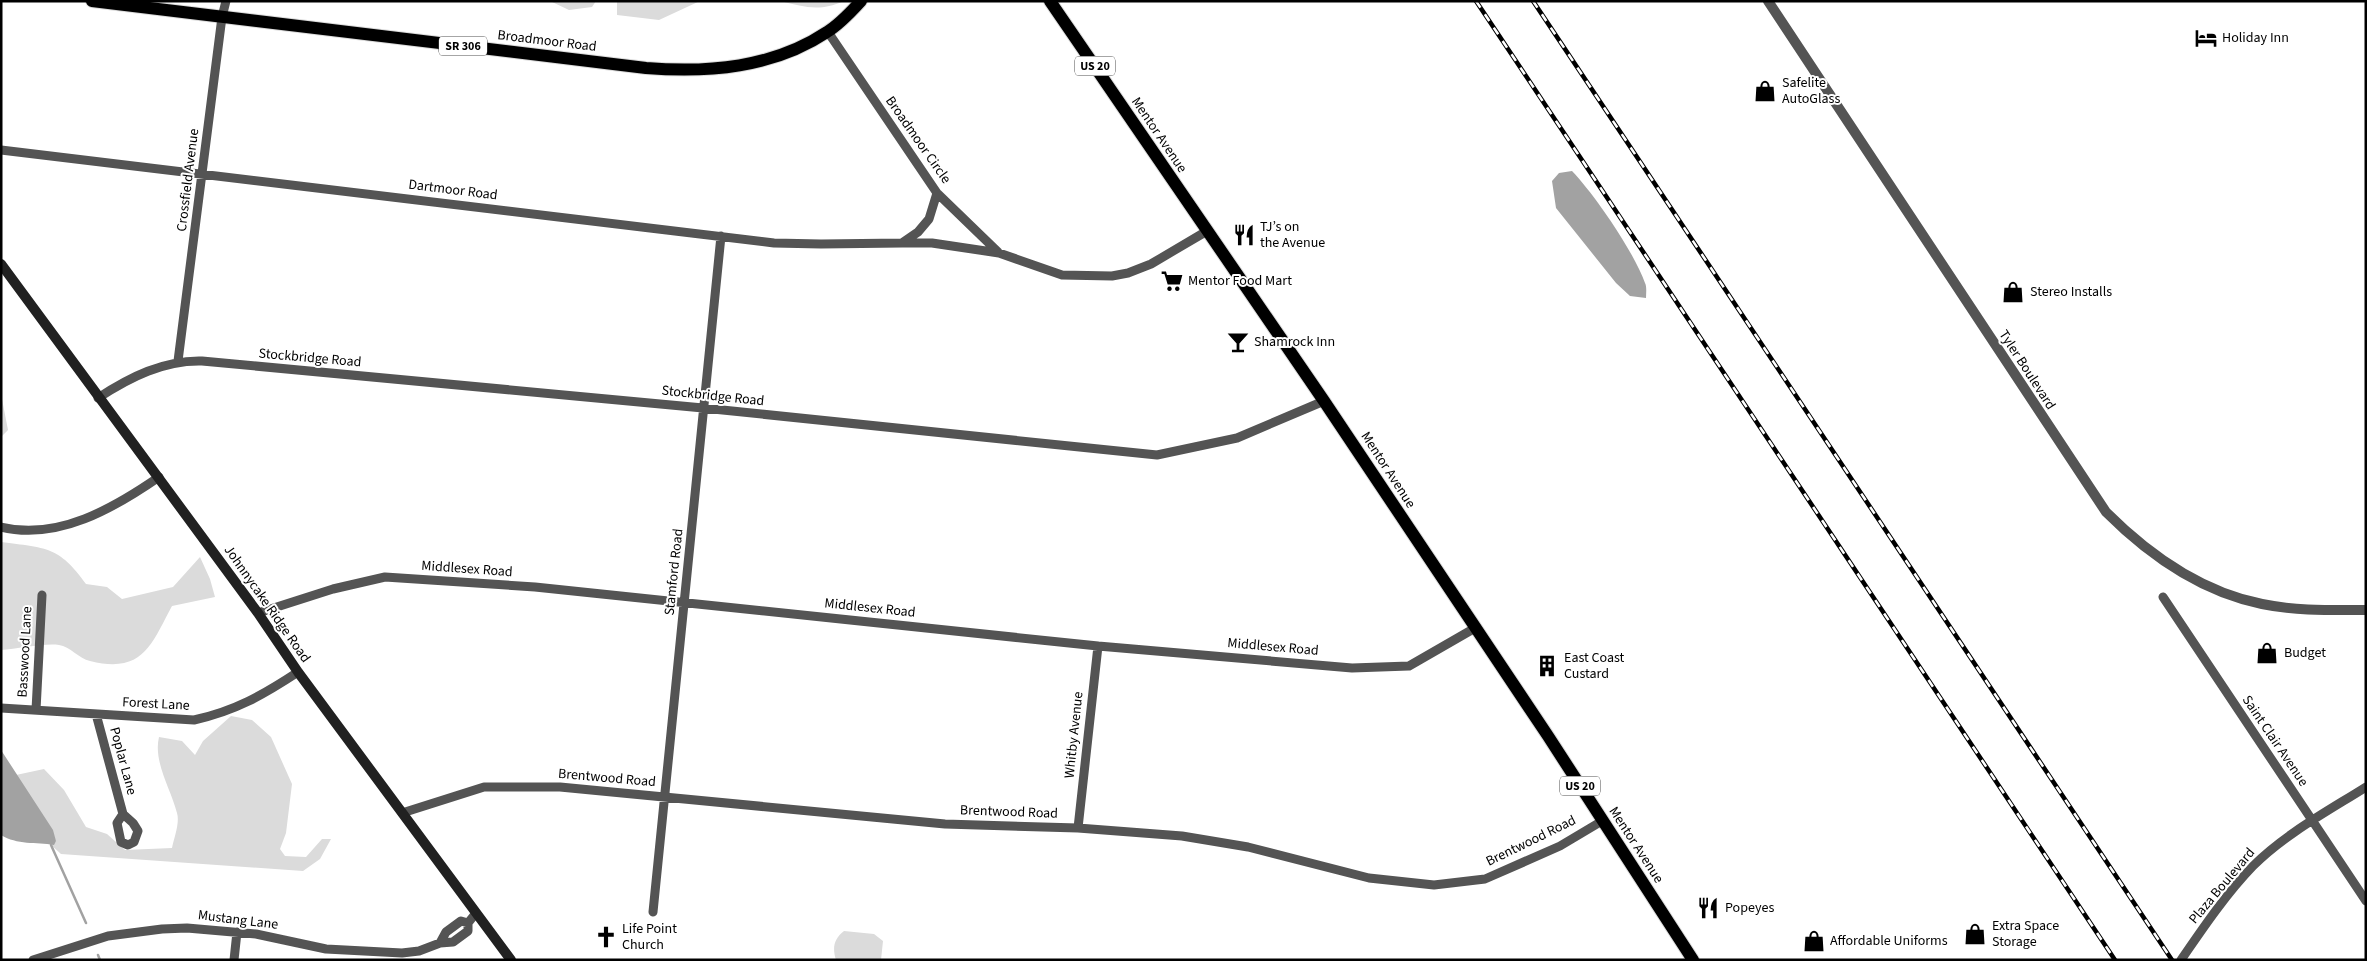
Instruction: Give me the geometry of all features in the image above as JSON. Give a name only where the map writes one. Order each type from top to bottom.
[{"type":"main road","name":"Broadmoor Road","points":[[92,1],[683,71],[750,64],[793,50],[828,32],[861,1]]},
{"type":"main road","name":"Mentor Avenue","points":[[1050,1],[1324,401],[1693,960]]},
{"type":"main road","name":"Johnnycake Ridge Road","points":[[1,264],[98,398],[159,477],[258,613],[298,672],[511,960]]},
{"type":"street","name":"Crossfield Avenue","points":[[178,362],[222,17],[226,1]]},
{"type":"street","name":"Tyler Boulevard","points":[[1768,1],[2076,469],[2110,516],[2134,541],[2168,565],[2234,596],[2263,604],[2301,609],[2366,610]]},
{"type":"street","name":"Broadmoor Circle","points":[[828,32],[937,192],[999,253]]},
{"type":"street","name":"Dartmoor Road","points":[[1,150],[782,243],[932,243],[999,253],[1062,275],[1112,276],[1128,273],[1151,264],[1207,231]]},
{"type":"street","points":[[902,243],[918,232],[929,219],[937,192]]},
{"type":"street","name":"Stamford Road","points":[[653,912],[721,236]]},
{"type":"street","name":"Stockbridge Road","points":[[98,398],[134,377],[178,362],[212,362],[703,408],[1157,454],[1237,438],[1324,401]]},
{"type":"street","points":[[1,527],[35,531],[70,524],[95,515],[120,502],[159,477]]},
{"type":"street","name":"Middlesex Road","points":[[258,613],[333,589],[384,577],[535,587],[1098,646],[1352,668],[1409,666],[1475,628]]},
{"type":"street","name":"Basswood Lane","points":[[36,710],[42,595]]},
{"type":"street","name":"Saint Clair Avenue","points":[[2162,597],[2366,900]]},
{"type":"street","name":"Whitby Avenue","points":[[1078,828],[1098,646]]},
{"type":"street","name":"Forest Lane","points":[[1,708],[194,720],[219,715],[258,698],[298,672]]},
{"type":"street","name":"Poplar Lane","points":[[96,714],[122,814]]},
{"type":"street","name":"Brentwood Road","points":[[402,813],[484,787],[560,787],[944,824],[1078,828],[1182,836],[1248,846],[1369,878],[1434,885],[1485,879],[1560,846],[1602,821]]},
{"type":"street","name":"Plaza Boulevard","points":[[2181,960],[2215,913],[2253,866],[2282,843],[2366,787]]},
{"type":"street","name":"Mustang Lane","points":[[33,960],[91,941],[128,933],[187,928],[256,934],[326,949],[354,952],[402,953],[419,951],[440,943],[453,942],[468,931],[468,923],[476,913]]},
{"type":"street","points":[[234,960],[237,932]]},
{"type":"shaded area","points":[[550,1],[596,1],[592,7],[569,10]]},
{"type":"shaded area","points":[[617,1],[700,1],[659,20],[617,15]]},
{"type":"shaded area","points":[[780,1],[844,1],[827,6],[805,7]]},
{"type":"shaded area","points":[[1572,171],[1602,209],[1623,240],[1646,285],[1646,298],[1630,296],[1616,283],[1556,208],[1552,181],[1559,173]]},
{"type":"shaded area","points":[[1,394],[8,430],[1,437]]},
{"type":"shaded area","points":[[1,542],[50,551],[68,562],[86,584],[107,587],[122,599],[173,587],[200,557],[210,579],[215,597],[172,606],[151,644],[134,660],[122,663],[108,664],[86,660],[59,645],[39,645],[1,650]]},
{"type":"shaded area","points":[[231,716],[252,720],[271,737],[292,784],[286,833],[280,849],[285,856],[306,857],[322,839],[331,839],[320,859],[303,871],[61,854],[51,845],[56,841],[16,775],[44,769],[64,790],[86,827],[107,834],[125,850],[172,848],[178,817],[160,766],[158,756],[159,737],[182,741],[195,755],[203,741]]},
{"type":"shaded area","points":[[1,750],[53,830],[56,841],[54,845],[20,842],[1,835]]},
{"type":"shaded area","points":[[844,931],[874,934],[883,941],[881,960],[836,960],[835,944],[838,937]]},
{"type":"waterway","points":[[51,845],[86,923]]},
{"type":"waterway","points":[[98,955],[100,960]]},
{"type":"railway","points":[[1476,1],[2115,960]]},
{"type":"railway","points":[[1533,1],[2172,960]]},
{"type":"place","name":"Holiday Inn","points":[[2206,38]]},
{"type":"place","name":"Safelite AutoGlass","points":[[1765,91]]},
{"type":"place","name":"TJ’s on the Avenue","points":[[1244,235]]},
{"type":"place","name":"Mentor Food Mart","points":[[1172,281]]},
{"type":"place","name":"Stereo Installs","points":[[2013,292]]},
{"type":"place","name":"Shamrock Inn","points":[[1238,342]]},
{"type":"place","name":"Budget","points":[[2267,653]]},
{"type":"place","name":"East Coast Custard","points":[[1547,666]]},
{"type":"place","name":"Popeyes","points":[[1708,908]]},
{"type":"place","name":"Extra Space Storage","points":[[1975,934]]},
{"type":"place","name":"Life Point Church","points":[[606,937]]},
{"type":"place","name":"Affordable Uniforms","points":[[1814,941]]}]
